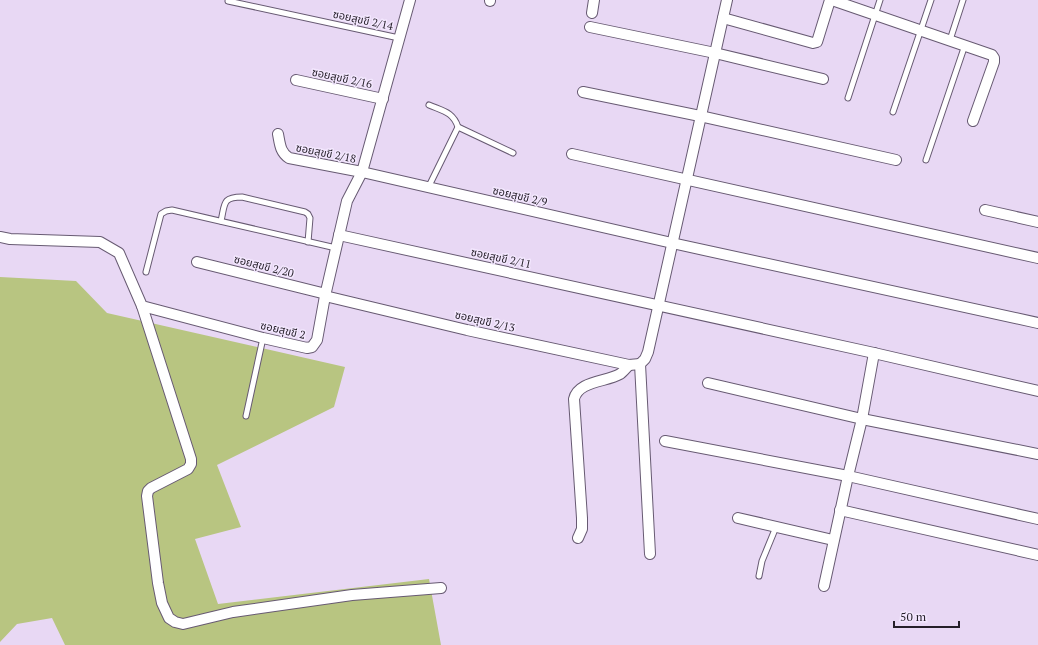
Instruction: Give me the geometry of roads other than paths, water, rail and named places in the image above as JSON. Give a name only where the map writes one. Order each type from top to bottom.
[{"type":"street","name":"ซอยสุขขี 2","points":[[142,306],[264,338],[307,348],[312,347],[317,340],[325,295],[347,200],[362,172],[410,0]]},
{"type":"street","points":[[592,13],[594,0]]},
{"type":"street","points":[[650,554],[640,364],[645,359],[648,352],[727,0]]},
{"type":"street","points":[[723,18],[813,43],[817,42],[831,0],[990,53],[994,58],[973,121]]},
{"type":"street","points":[[590,27],[823,79]]},
{"type":"street","name":"ซอยสุขขี 2/16","points":[[296,80],[382,99]]},
{"type":"street","points":[[583,92],[700,116],[896,160]]},
{"type":"street","name":"ซอยสุขขี 2/18","points":[[278,134],[281,150],[284,155],[289,158],[362,172]]},
{"type":"street","points":[[572,154],[1038,258]]},
{"type":"street","name":"ซอยสุขขี 2/9","points":[[362,172],[672,243],[1038,323]]},
{"type":"street","points":[[985,210],[1038,222]]},
{"type":"street","name":"ซอยสุขขี 2/11","points":[[339,234],[1038,391]]},
{"type":"street","points":[[0,237],[10,239],[100,242],[119,253],[142,306],[191,459],[191,464],[188,469],[151,488],[148,491],[147,496],[162,603],[170,618],[175,622],[183,624],[233,612],[360,594],[441,588]]},
{"type":"street","name":"ซอยสุขขี 2/20","points":[[197,262],[325,295]]},
{"type":"street","name":"ซอยสุขขี 2/13","points":[[325,295],[467,330],[629,365],[640,364]]},
{"type":"street","points":[[824,586],[833,540],[862,419],[874,353]]},
{"type":"street","points":[[578,538],[582,529],[582,518],[574,399],[575,393],[579,389],[588,385],[622,373],[629,365]]},
{"type":"street","points":[[708,382],[862,419],[1038,454]]},
{"type":"street","points":[[665,441],[848,476],[1038,519]]},
{"type":"street","points":[[840,510],[1038,555]]},
{"type":"street","points":[[738,518],[833,540]]},
{"type":"lane","name":"ซอยสุขขี 2/14","points":[[228,0],[399,38]]},
{"type":"lane","points":[[848,98],[880,0]]},
{"type":"lane","points":[[893,112],[931,0]]},
{"type":"lane","points":[[950,40],[963,0]]},
{"type":"lane","points":[[926,160],[965,45]]},
{"type":"lane","points":[[429,104],[451,115],[455,119],[458,127],[513,153]]},
{"type":"lane","points":[[428,188],[458,127]]},
{"type":"lane","points":[[221,221],[226,201],[231,197],[242,197],[305,212],[310,218],[308,242]]},
{"type":"lane","points":[[146,272],[161,214],[172,210],[336,248]]},
{"type":"lane","points":[[246,416],[264,338]]},
{"type":"lane","points":[[759,576],[762,562],[776,527]]}]
